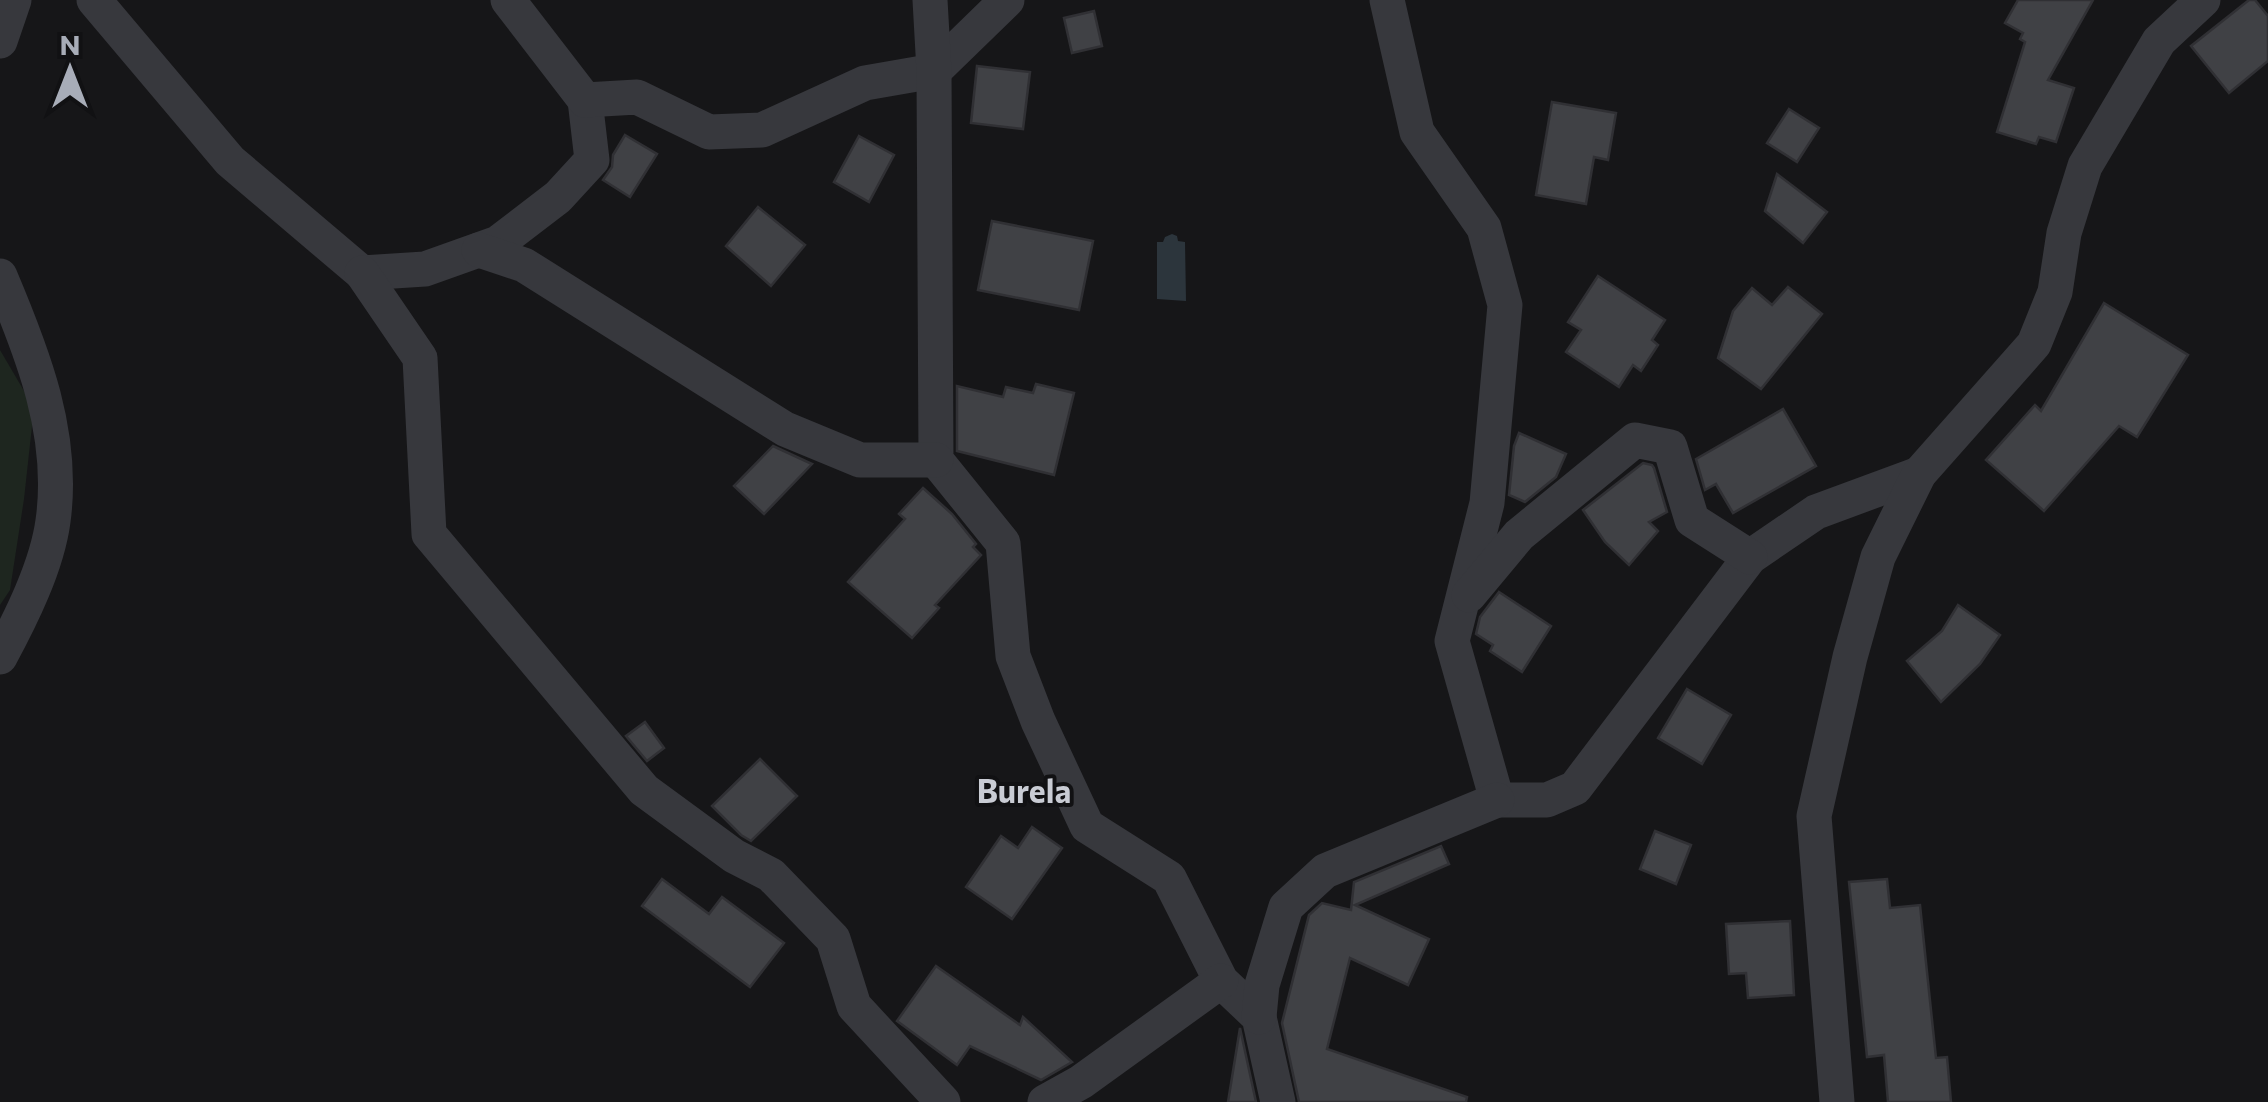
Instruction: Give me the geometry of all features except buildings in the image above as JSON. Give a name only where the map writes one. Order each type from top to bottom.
[{"type":"street","points":[[0,41],[14,0]]},
{"type":"street","points":[[94,0],[230,161],[362,273],[420,358],[428,534],[644,790],[734,856],[771,875],[833,939],[854,1006],[943,1102]]},
{"type":"street","points":[[362,273],[425,269],[498,242],[558,197],[592,160],[584,100],[508,0]]},
{"type":"street","points":[[930,0],[934,71],[936,460],[1002,543],[1013,656],[1038,722],[1088,826],[1168,878],[1221,981],[1259,1017]]},
{"type":"street","points":[[584,100],[637,96],[709,132],[762,130],[865,83],[934,71],[1006,0]]},
{"type":"street","points":[[1386,0],[1417,132],[1484,228],[1506,305],[1487,503],[1452,641],[1497,800]]},
{"type":"street","points":[[1837,1102],[1814,816],[1850,657],[1878,557],[1919,474],[2034,344],[2055,292],[2064,233],[2084,166],[2160,41],[2203,0]]},
{"type":"street","points":[[480,250],[524,265],[785,429],[860,460],[936,460]]},
{"type":"street","points":[[0,276],[32,351],[51,426],[54,474],[53,522],[23,613],[0,657]]},
{"type":"street","points":[[1461,604],[1519,535],[1635,440],[1670,448],[1692,520],[1750,557]]},
{"type":"street","points":[[1278,1102],[1259,1017],[1262,985],[1286,907],[1326,871],[1497,800],[1547,800],[1575,788],[1750,557],[1816,512],[1919,474]]},
{"type":"street","points":[[1045,1102],[1081,1082],[1221,981]]},
{"type":"shaded area","points":[[1172,234],[1185,242],[1186,301],[1157,299],[1157,242]]},
{"type":"shaded area","points":[[0,350],[34,408],[10,590],[0,605]]},
{"type":"district","name":"Burela","points":[[1024,792]]}]
